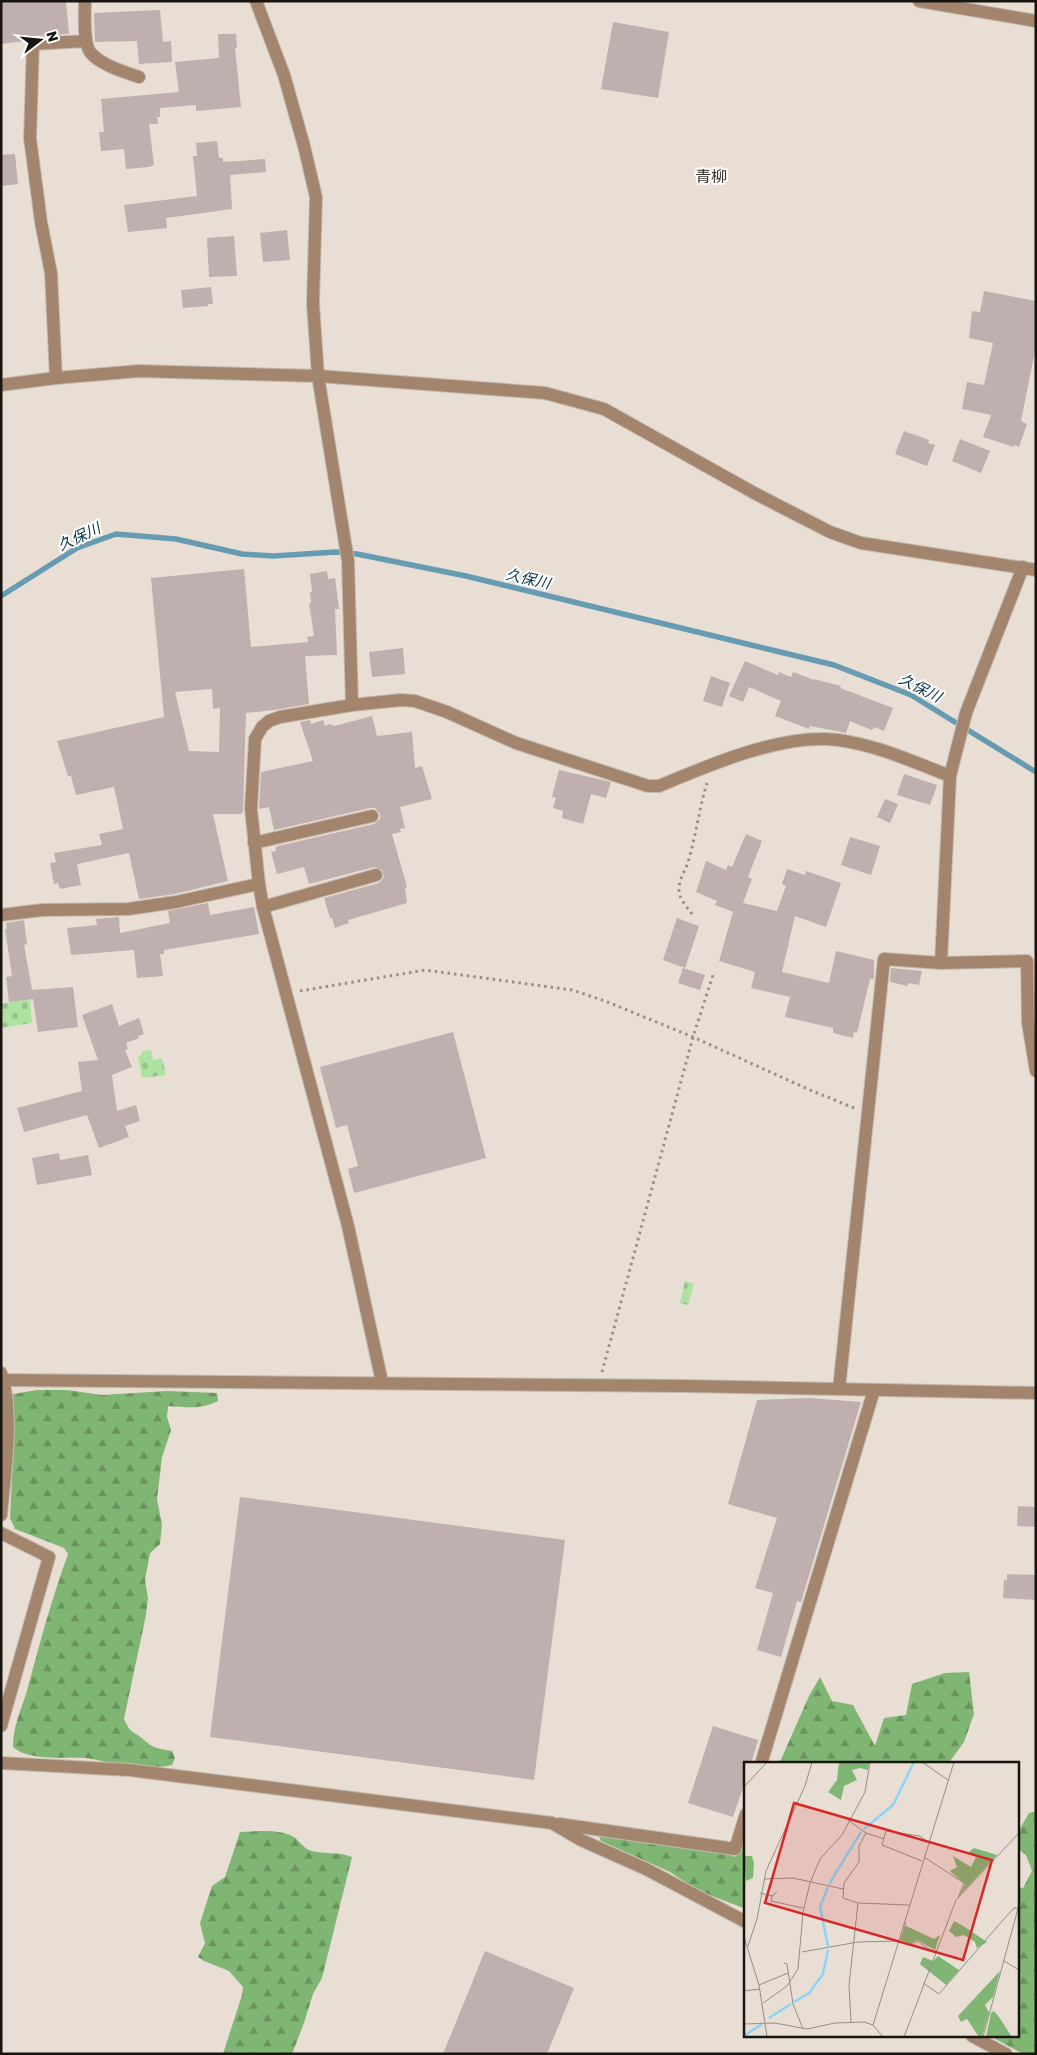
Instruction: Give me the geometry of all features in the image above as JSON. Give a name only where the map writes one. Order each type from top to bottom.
[{"type":"street","points":[[85,1],[86,41],[90,52],[111,67],[139,77]]},
{"type":"street","points":[[256,1],[284,76],[316,196],[313,304],[318,376],[348,561],[352,705]]},
{"type":"street","points":[[919,1],[1036,21]]},
{"type":"street","points":[[56,378],[52,273],[40,222],[30,138],[33,44],[86,41]]},
{"type":"street","points":[[1,385],[138,371],[318,376],[545,393],[604,409],[756,494],[830,532],[861,543],[877,546],[1029,568],[966,713],[950,776],[941,962]]},
{"type":"street","points":[[382,1382],[348,1226],[263,907],[251,809],[255,739],[262,727],[280,716],[401,700],[428,704],[516,743],[648,786],[659,786],[775,744],[803,739],[827,739],[876,750],[950,776]]},
{"type":"street","points":[[254,843],[372,816]]},
{"type":"street","points":[[263,907],[376,875]]},
{"type":"street","points":[[1,915],[42,910],[128,909],[176,902],[259,884]]},
{"type":"street","points":[[839,1389],[884,959],[941,962],[1027,961],[1028,1023],[1036,1070]]},
{"type":"street","points":[[1,1515],[6,1466],[7,1399],[2,1378],[598,1385],[1036,1393]]},
{"type":"street","points":[[762,1762],[874,1390]]},
{"type":"street","points":[[1,1533],[49,1557],[1,1726]]},
{"type":"street","points":[[1,1763],[129,1770],[552,1823],[735,1850],[744,1821]]},
{"type":"street","points":[[552,1823],[581,1840],[646,1869],[744,1921]]},
{"type":"street","points":[[976,2038],[1006,2054]]},
{"type":"path","points":[[692,914],[682,901],[679,891],[681,878],[688,864],[699,809],[712,766]]},
{"type":"path","points":[[287,992],[425,970],[572,990],[605,1001],[693,1037],[849,1107],[868,1111]]},
{"type":"path","points":[[598,1385],[614,1333],[627,1276],[693,1037],[713,975]]},
{"type":"green space","points":[[30,996],[32,1023],[1,1028],[1,1004],[17,1001],[17,998]]},
{"type":"green space","points":[[151,1050],[153,1060],[162,1058],[166,1075],[142,1078],[138,1056],[142,1055],[142,1051]]},
{"type":"green space","points":[[685,1281],[694,1284],[688,1305],[680,1303]]},
{"type":"green space","points":[[37,1390],[67,1390],[102,1395],[167,1391],[217,1393],[218,1401],[205,1406],[168,1406],[167,1417],[171,1430],[162,1457],[157,1499],[162,1525],[160,1544],[150,1553],[145,1580],[148,1598],[146,1615],[124,1719],[130,1730],[150,1745],[172,1751],[175,1758],[172,1765],[138,1768],[84,1758],[37,1756],[13,1747],[16,1724],[51,1604],[68,1554],[64,1548],[15,1529],[10,1518],[13,1394]]},
{"type":"green space","points":[[969,1672],[974,1714],[964,1742],[949,1762],[780,1762],[809,1696],[820,1677],[832,1701],[853,1705],[875,1746],[884,1718],[906,1715],[912,1684],[945,1673]]},
{"type":"green space","points":[[1036,1811],[1036,2054],[1023,2054],[994,2038],[1020,2038],[1020,1887],[1023,1888],[1032,1871],[1026,1855],[1020,1850],[1020,1829],[1029,1813]]},
{"type":"green space","points":[[259,1831],[290,1835],[309,1850],[352,1857],[322,1978],[313,1994],[292,2054],[223,2054],[243,1987],[229,1971],[198,1957],[205,1943],[200,1923],[212,1886],[225,1877],[240,1832]]},
{"type":"green space","points":[[597,1832],[637,1835],[675,1834],[735,1857],[744,1842],[744,1908],[699,1891],[670,1872],[601,1841]]},
{"type":"building","points":[[1,1],[66,1],[69,34],[33,36],[25,41],[1,44]]},
{"type":"building","points":[[160,10],[163,42],[171,41],[172,62],[139,64],[137,41],[95,42],[94,13]]},
{"type":"building","points":[[613,22],[669,32],[658,98],[601,89]]},
{"type":"building","points":[[218,34],[236,34],[237,48],[235,48],[241,107],[196,111],[196,105],[160,108],[160,117],[157,117],[158,124],[149,124],[154,165],[149,167],[126,169],[124,149],[101,151],[99,132],[104,132],[101,99],[179,92],[175,62],[219,58]]},
{"type":"building","points":[[217,141],[219,158],[223,158],[223,162],[265,159],[266,172],[230,175],[232,209],[166,218],[167,228],[128,232],[124,205],[197,196],[193,156],[197,156],[196,143]]},
{"type":"building","points":[[15,154],[18,184],[1,186],[1,155]]},
{"type":"building","points":[[287,230],[290,260],[263,262],[260,233]]},
{"type":"building","points":[[234,236],[237,276],[209,277],[207,238]]},
{"type":"building","points":[[211,287],[213,304],[183,308],[181,290]]},
{"type":"building","points":[[984,291],[1036,301],[1036,346],[1021,421],[1027,424],[1019,447],[983,437],[991,415],[962,409],[967,382],[984,385],[993,343],[969,338],[972,311],[980,312]]},
{"type":"building","points":[[904,431],[929,440],[928,443],[935,445],[927,466],[895,454]]},
{"type":"building","points":[[960,439],[990,451],[981,473],[952,461]]},
{"type":"building","points":[[244,569],[251,647],[308,642],[307,637],[314,636],[309,603],[311,603],[310,592],[312,592],[310,574],[327,571],[328,579],[335,578],[339,609],[335,609],[337,655],[305,656],[309,704],[246,713],[243,812],[241,814],[213,814],[228,881],[175,894],[139,899],[129,853],[77,864],[81,885],[60,889],[58,883],[54,884],[50,863],[56,862],[54,853],[102,845],[99,834],[123,829],[114,787],[76,795],[71,776],[68,776],[57,741],[164,717],[151,578]],"holes":[[[212,689],[213,709],[220,708],[219,752],[189,751],[175,692]]]},
{"type":"building","points":[[403,648],[405,674],[372,677],[369,652]]},
{"type":"building","points":[[745,661],[778,675],[779,672],[791,677],[793,672],[814,680],[841,686],[840,688],[893,708],[884,731],[874,727],[872,730],[850,721],[846,733],[810,726],[809,729],[775,716],[781,701],[749,687],[743,702],[729,696]]},
{"type":"building","points":[[711,676],[730,683],[722,707],[703,701]]},
{"type":"building","points":[[372,716],[377,736],[412,732],[415,768],[422,766],[432,799],[400,807],[405,828],[400,829],[401,832],[392,834],[407,887],[405,888],[407,903],[348,920],[349,923],[335,928],[324,898],[379,883],[384,877],[382,870],[374,867],[309,884],[304,867],[277,874],[271,852],[276,851],[275,848],[278,846],[374,824],[380,819],[380,814],[375,808],[370,808],[274,830],[269,807],[259,809],[261,772],[313,761],[300,722],[310,720],[311,724],[323,720],[325,726],[330,724],[334,726]]},
{"type":"building","points":[[559,770],[611,782],[606,798],[591,794],[583,824],[562,818],[563,811],[553,808],[556,798],[552,797]]},
{"type":"building","points":[[904,774],[937,785],[930,805],[897,795]]},
{"type":"building","points":[[885,799],[898,804],[890,823],[877,817]]},
{"type":"building","points":[[746,834],[762,841],[748,877],[752,879],[743,903],[777,911],[786,886],[782,884],[787,869],[805,875],[806,871],[841,883],[826,927],[795,916],[782,972],[829,983],[836,951],[874,960],[874,979],[870,979],[857,1033],[854,1032],[853,1038],[833,1033],[833,1028],[785,1017],[790,997],[751,988],[755,972],[719,961],[733,912],[715,905],[717,901],[696,892],[706,861],[726,870],[728,865],[732,867]]},
{"type":"building","points":[[850,837],[880,846],[871,875],[841,865]]},
{"type":"building","points":[[208,903],[210,915],[254,907],[259,934],[164,950],[164,954],[160,954],[163,976],[137,978],[134,950],[71,955],[67,928],[97,925],[96,919],[119,917],[120,933],[170,923],[168,911]]},
{"type":"building","points":[[677,918],[699,926],[685,968],[663,960]]},
{"type":"building","points":[[24,920],[27,944],[24,945],[32,990],[73,987],[78,1027],[38,1032],[33,999],[9,1002],[6,977],[12,976],[5,929],[7,929],[6,923]]},
{"type":"building","points":[[683,968],[705,975],[700,990],[678,983]]},
{"type":"building","points":[[891,968],[922,971],[919,985],[908,983],[908,986],[890,982]]},
{"type":"building","points":[[112,1004],[119,1026],[139,1018],[144,1034],[126,1043],[128,1049],[125,1050],[132,1067],[112,1075],[117,1111],[136,1105],[140,1121],[125,1126],[129,1137],[99,1148],[87,1115],[24,1132],[17,1108],[82,1091],[78,1062],[98,1060],[82,1015]]},
{"type":"building","points":[[453,1032],[486,1158],[354,1193],[348,1169],[358,1166],[347,1125],[336,1128],[320,1067]]},
{"type":"building","points":[[59,1153],[60,1160],[88,1155],[92,1175],[37,1185],[32,1158]]},
{"type":"building","points":[[810,1398],[861,1402],[801,1602],[797,1601],[781,1657],[757,1650],[773,1593],[755,1588],[777,1518],[728,1504],[757,1400]]},
{"type":"building","points":[[240,1497],[565,1540],[534,1780],[210,1737]]},
{"type":"building","points":[[1018,1506],[1036,1507],[1036,1527],[1017,1526]]},
{"type":"building","points":[[1007,1574],[1036,1575],[1036,1600],[1003,1598],[1004,1580],[1007,1580]]},
{"type":"building","points":[[713,1726],[758,1740],[752,1762],[744,1762],[744,1785],[733,1817],[688,1803]]},
{"type":"building","points":[[485,1951],[574,1988],[547,2054],[443,2054]]},
{"type":"waterway","name":"久保川","points":[[1,596],[77,548],[116,534],[176,539],[242,554],[273,556],[336,552],[357,554],[466,576],[834,665],[911,695],[1036,772]]},
{"type":"district","name":"青柳","points":[[711,176]]}]
